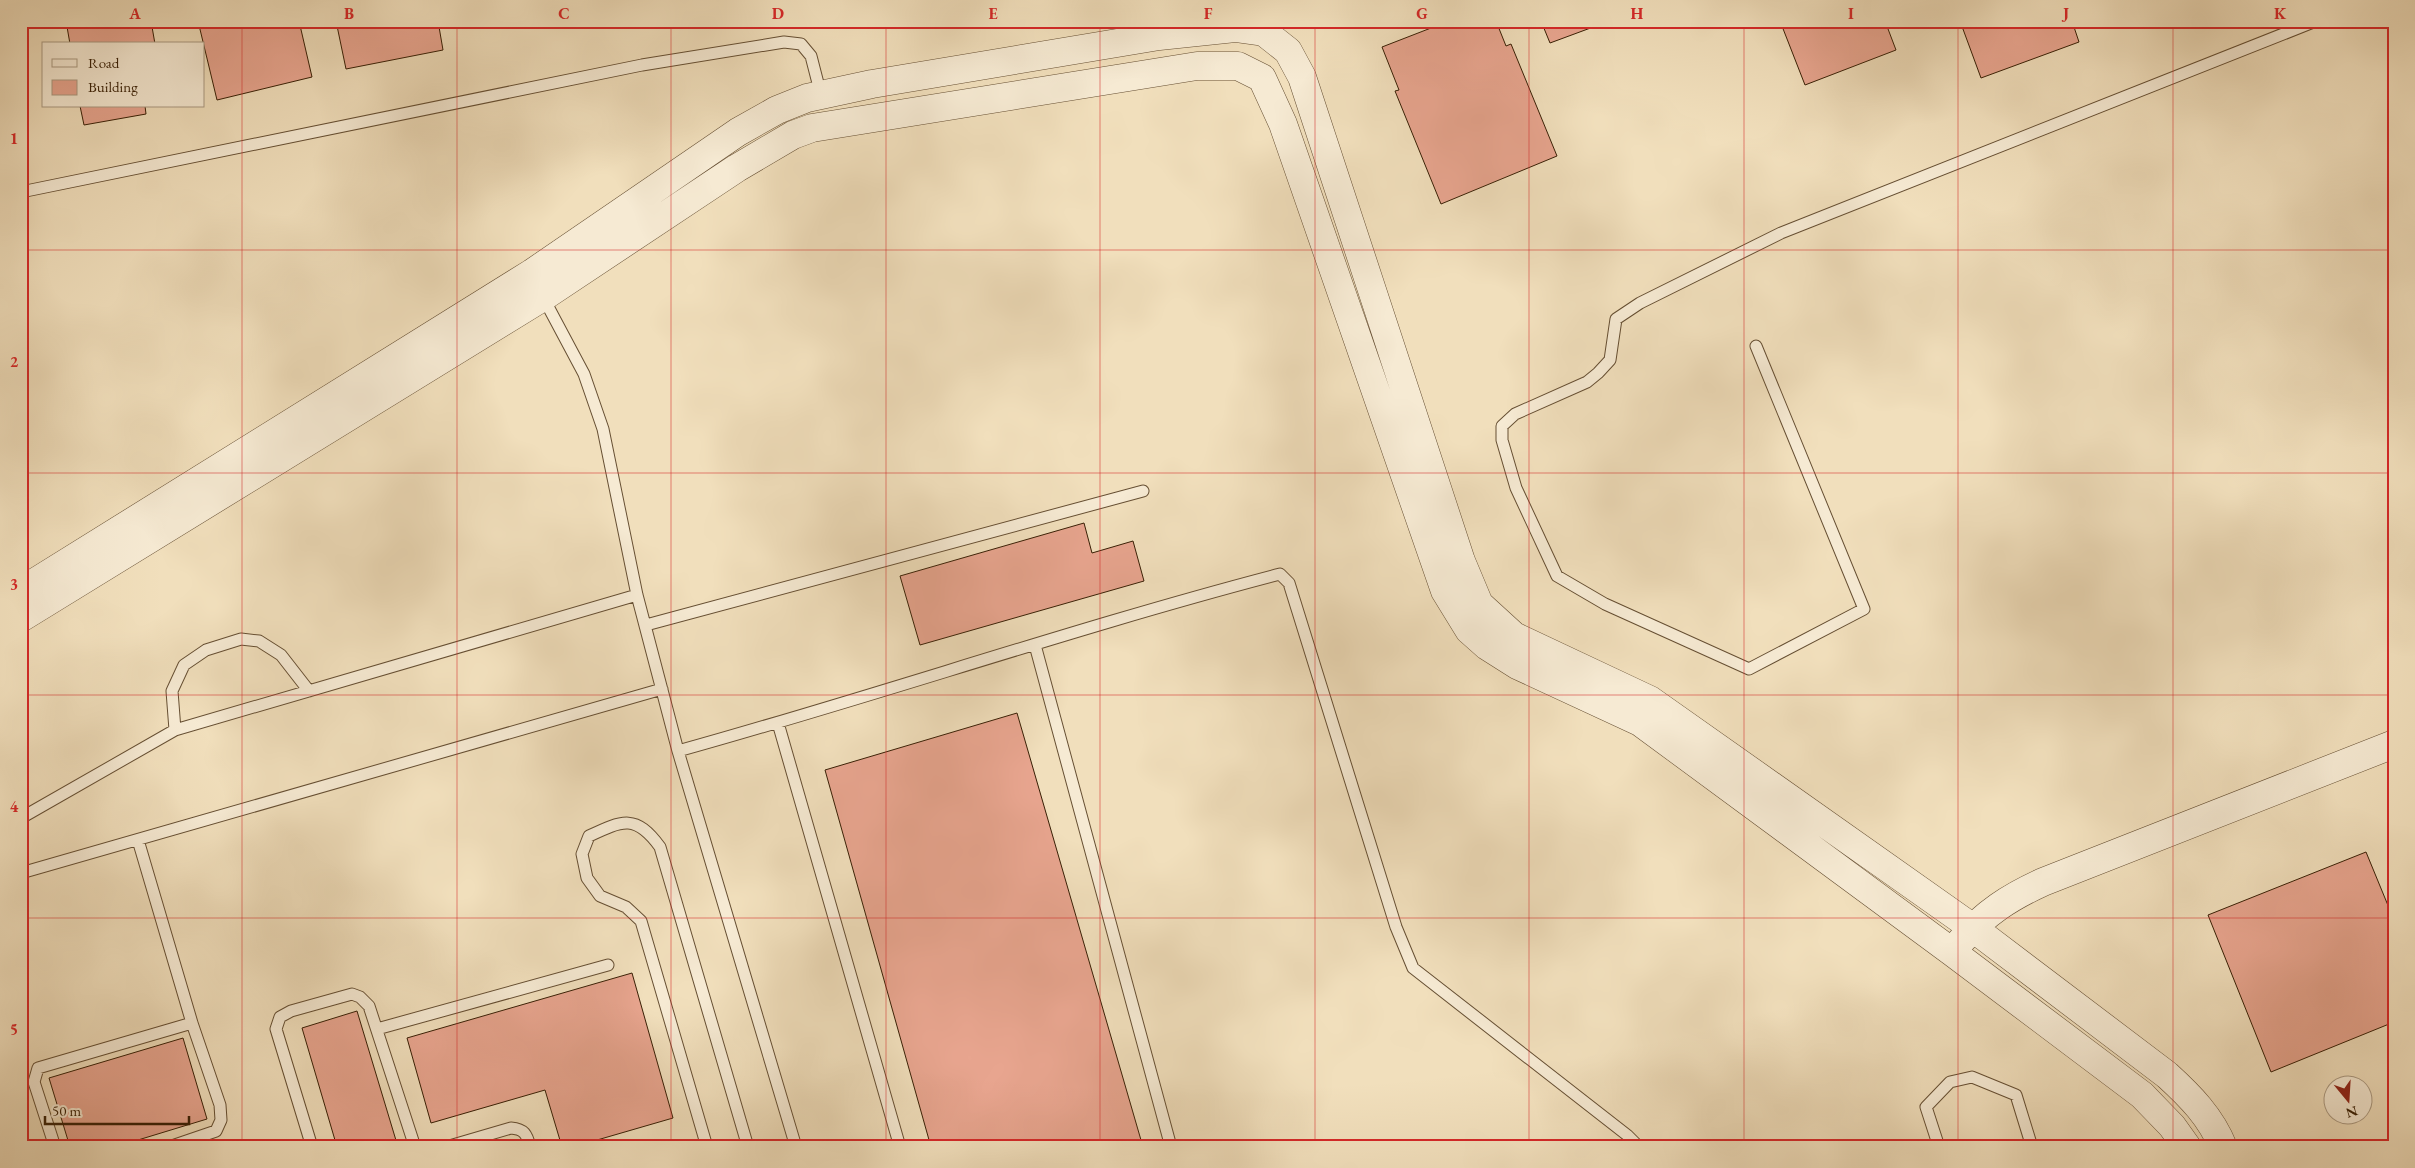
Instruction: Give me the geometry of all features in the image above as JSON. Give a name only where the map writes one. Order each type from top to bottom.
[{"type":"street","points":[[1198,26],[1204,65]]},
{"type":"street","points":[[538,285],[738,132],[777,110],[807,98],[1154,28],[1198,26],[1264,32],[1288,51],[1302,77],[1461,561],[1480,604],[1514,636],[1650,700],[1973,928],[2194,1099],[2219,1136],[2223,1147]]},
{"type":"street","points":[[1154,28],[1204,65]]},
{"type":"street","points":[[21,618],[56,583],[538,285],[793,135],[812,128],[1204,65],[1238,66],[1262,78],[1283,124],[1445,590],[1470,630],[1487,646],[1517,665],[1640,722],[2142,1094],[2172,1126],[2187,1147]]},
{"type":"street","points":[[21,591],[56,583]]},
{"type":"street","points":[[1952,952],[1986,914],[2010,898],[2043,882],[2394,744]]},
{"type":"lane","points":[[1756,346],[1864,609],[1748,669],[1605,604],[1557,576],[1516,488],[1502,440],[1502,426],[1515,414],[1587,382],[1610,360],[1616,320],[1640,303],[1691,276],[1781,233],[2316,21]]},
{"type":"lane","points":[[21,192],[642,65],[784,42],[800,44],[811,56],[821,95]]},
{"type":"lane","points":[[538,285],[584,374],[603,429],[637,595],[678,751],[796,1147]]},
{"type":"lane","points":[[646,625],[1143,491]]},
{"type":"lane","points":[[678,751],[778,723],[1182,599],[1280,574],[1289,582],[1396,927],[1413,968],[1627,1135],[1638,1147]]},
{"type":"lane","points":[[21,818],[175,730],[637,595]]},
{"type":"lane","points":[[175,730],[172,690],[184,664],[206,650],[241,639],[259,641],[281,655],[309,691]]},
{"type":"lane","points":[[1035,645],[1171,1147]]},
{"type":"lane","points":[[21,873],[662,689]]},
{"type":"lane","points":[[778,723],[900,1147]]},
{"type":"lane","points":[[707,1147],[641,920],[626,907],[600,896],[587,878],[582,854],[589,836],[610,826],[632,823],[648,830],[660,847],[748,1147]]},
{"type":"lane","points":[[138,840],[192,1023],[220,1105],[221,1120],[216,1131],[169,1147]]},
{"type":"lane","points":[[377,1029],[608,964]]},
{"type":"lane","points":[[312,1147],[276,1029],[280,1017],[291,1010],[352,994],[360,997],[369,1006],[415,1147]]},
{"type":"lane","points":[[55,1147],[34,1082],[38,1068],[192,1023]]},
{"type":"lane","points":[[1939,1147],[1926,1107],[1950,1082],[1972,1077],[2016,1096],[2032,1147]]},
{"type":"lane","points":[[446,1147],[511,1128],[521,1129],[527,1135],[530,1147]]},
{"type":"building","points":[[66,21],[151,21],[155,42],[70,42]]},
{"type":"building","points":[[198,21],[299,21],[312,77],[217,100],[205,50],[205,42],[203,42]]},
{"type":"building","points":[[336,21],[438,21],[443,50],[346,69]]},
{"type":"building","points":[[1449,21],[1496,21],[1506,46],[1511,44],[1557,156],[1441,204],[1395,91],[1399,90],[1382,47]]},
{"type":"building","points":[[1541,21],[1604,21],[1604,23],[1550,43]]},
{"type":"building","points":[[1780,21],[1885,21],[1896,50],[1805,85]]},
{"type":"building","points":[[1960,21],[2072,21],[2079,42],[1981,78]]},
{"type":"building","points":[[80,108],[145,108],[146,114],[84,125]]},
{"type":"building","points":[[1084,523],[1092,553],[1133,541],[1144,581],[920,645],[900,576]]},
{"type":"building","points":[[1017,713],[1143,1147],[931,1147],[825,770]]},
{"type":"building","points":[[2366,852],[2394,920],[2394,1022],[2271,1072],[2208,915]]},
{"type":"building","points":[[632,973],[673,1118],[573,1147],[562,1147],[545,1090],[431,1123],[407,1038]]},
{"type":"building","points":[[357,1011],[398,1147],[337,1147],[302,1028]]},
{"type":"building","points":[[183,1038],[207,1119],[115,1147],[70,1147],[49,1078]]}]
